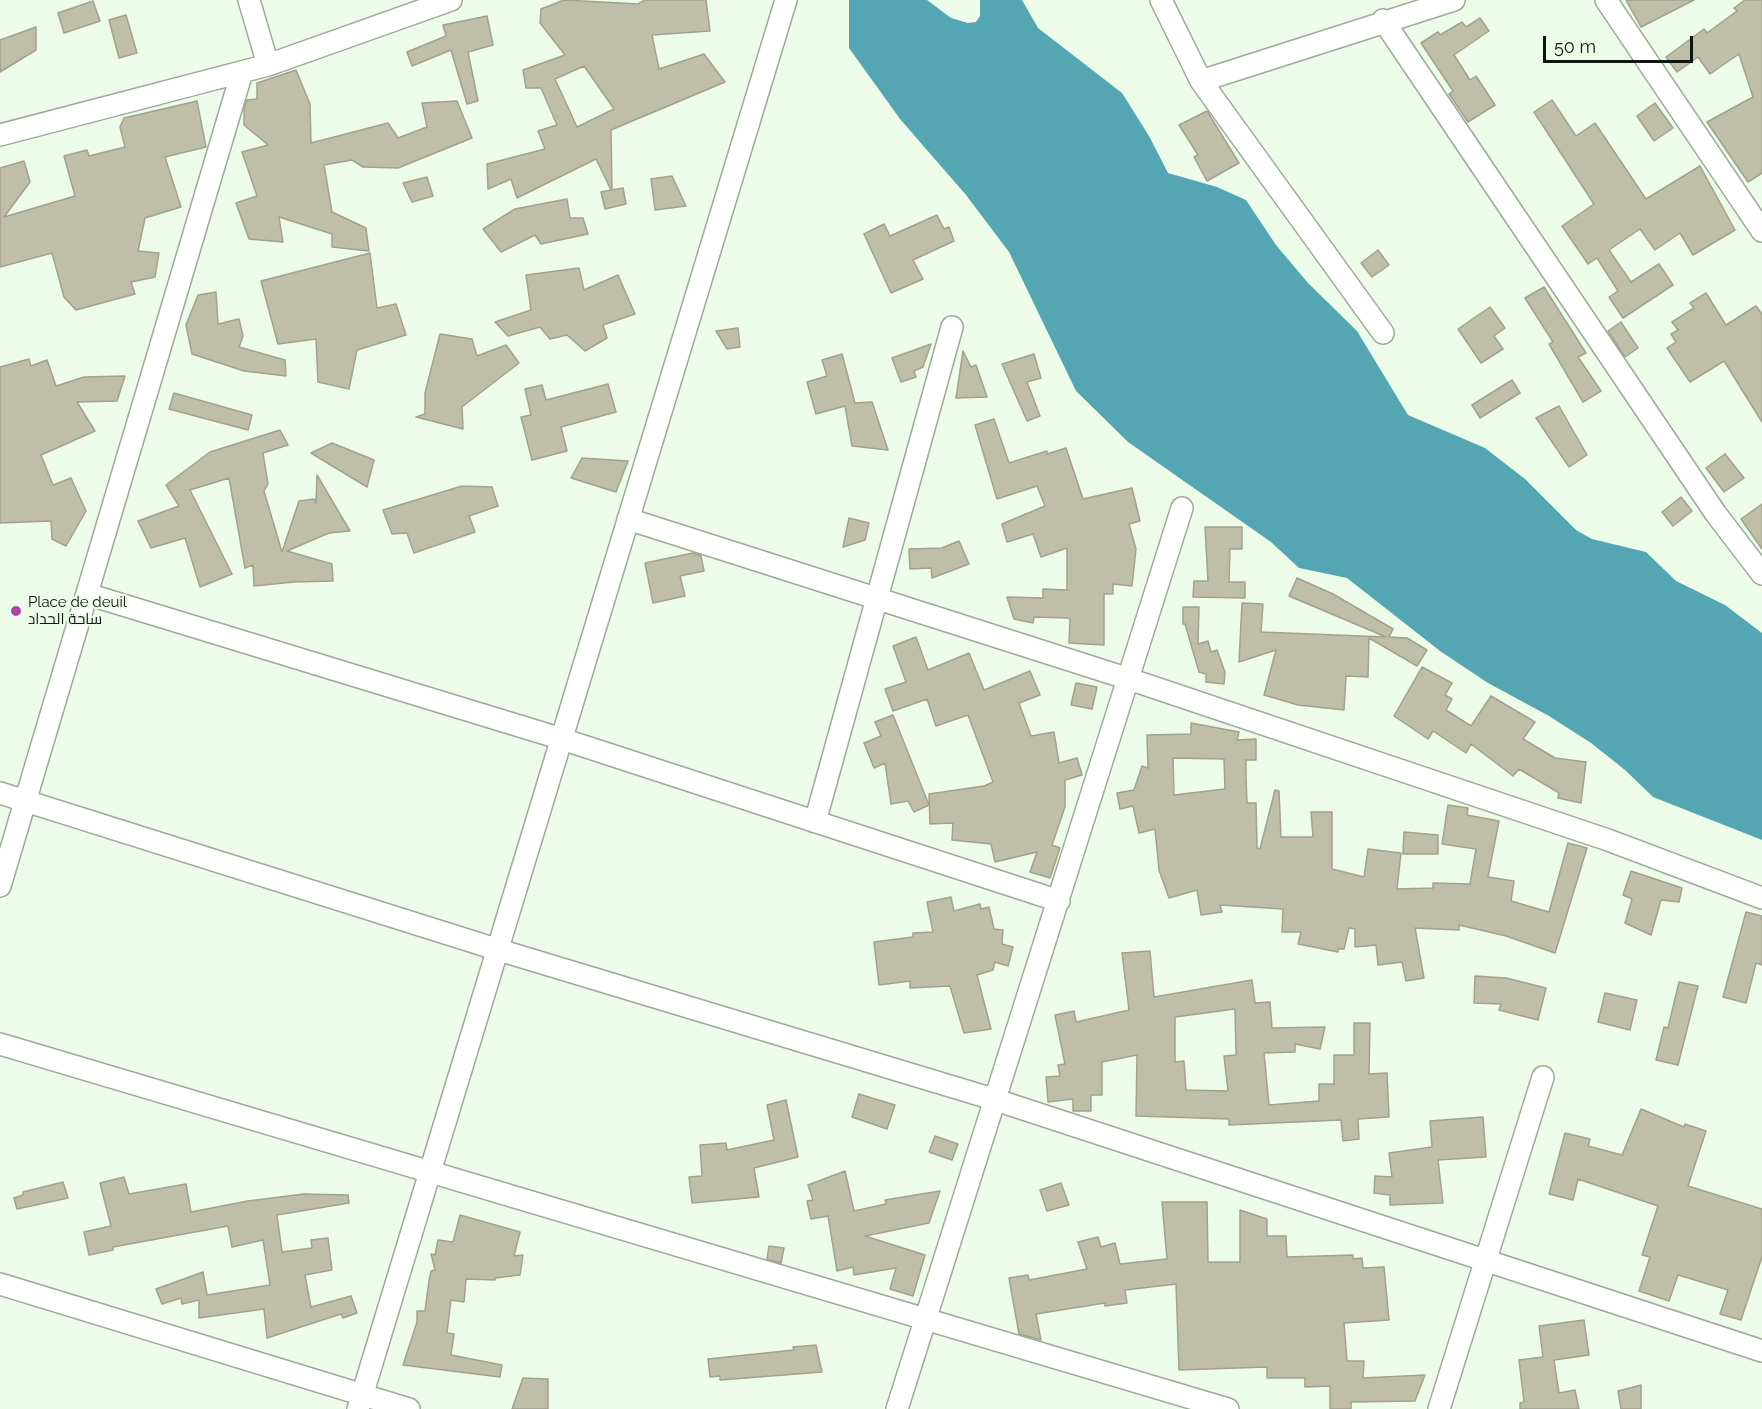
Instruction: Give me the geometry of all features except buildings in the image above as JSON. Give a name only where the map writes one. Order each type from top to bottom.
[{"type":"street","points":[[249,0],[268,65]]},
{"type":"street","points":[[0,135],[268,65],[452,0]]},
{"type":"street","points":[[360,1402],[786,0]]},
{"type":"street","points":[[1161,0],[1201,81],[1383,333]]},
{"type":"street","points":[[1201,81],[1383,20],[1454,0]]},
{"type":"street","points":[[1606,0],[1762,231]]},
{"type":"street","points":[[1383,20],[1716,514],[1762,574]]},
{"type":"street","points":[[0,886],[242,72]]},
{"type":"street","points":[[815,822],[952,327]]},
{"type":"street","points":[[897,1409],[993,1099],[1059,901],[1182,508]]},
{"type":"street","points":[[628,519],[1129,679],[1608,840],[1762,898]]},
{"type":"street","points":[[87,594],[562,739],[1059,901]]},
{"type":"street","points":[[0,793],[499,950],[993,1099],[1762,1351]]},
{"type":"street","points":[[0,1044],[1228,1409]]},
{"type":"street","points":[[1439,1409],[1487,1262],[1543,1077]]},
{"type":"street","points":[[0,1284],[360,1402],[409,1409]]},
{"type":"water","points":[[849,0],[927,0],[951,18],[968,23],[976,22],[980,16],[980,0],[1022,0],[1038,28],[1122,93],[1149,136],[1168,173],[1217,187],[1246,200],[1276,245],[1308,283],[1357,331],[1408,415],[1485,448],[1525,479],[1576,530],[1592,539],[1646,552],[1676,581],[1725,605],[1762,633],[1762,840],[1653,797],[1625,770],[1591,743],[1549,716],[1488,683],[1440,651],[1347,578],[1299,568],[1271,542],[1128,442],[1076,391],[1009,252],[966,195],[900,119],[849,48]]},
{"type":"place","name":"Place de deuil ساحة الحداد","points":[[16,611]]}]
